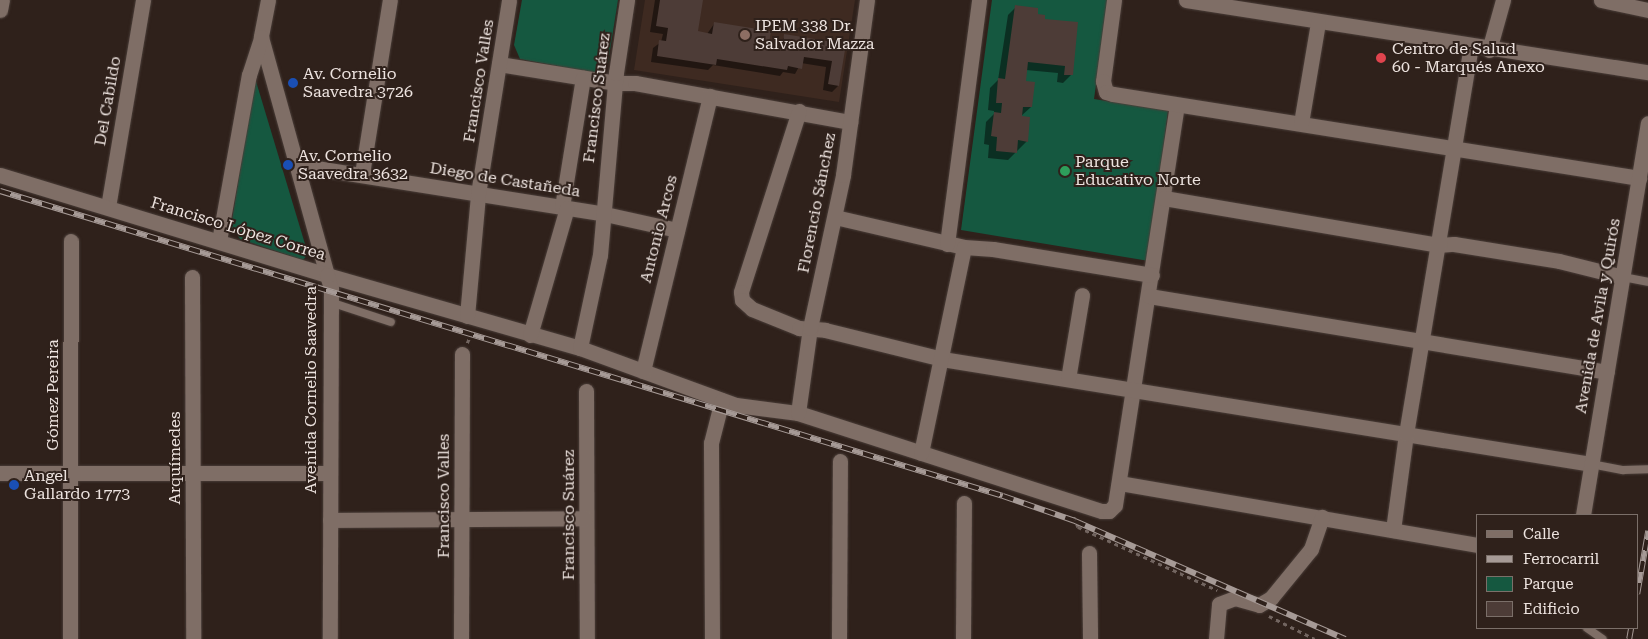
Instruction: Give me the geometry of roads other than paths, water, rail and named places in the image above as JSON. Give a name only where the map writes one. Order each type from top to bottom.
[{"type":"street","points":[[0,10],[2,0]]},
{"type":"street","name":"Del Cabildo","points":[[108,207],[143,0]]},
{"type":"street","name":"Avenida Cornelio Saavedra","points":[[268,0],[261,37],[327,275],[330,302],[330,639]]},
{"type":"street","points":[[362,174],[390,0]]},
{"type":"street","name":"Francisco Valles","points":[[472,318],[478,194],[509,0]]},
{"type":"street","name":"Francisco Suárez","points":[[580,348],[596,282],[604,214],[604,186],[627,0]]},
{"type":"street","name":"Florencio Sánchez","points":[[798,413],[810,328],[835,216],[867,0]]},
{"type":"street","points":[[947,244],[979,0]]},
{"type":"street","points":[[1114,0],[1103,81],[1106,92],[1177,106],[1301,123],[1454,150],[1639,178]]},
{"type":"street","points":[[1186,0],[1489,50],[1648,72]]},
{"type":"street","points":[[1489,50],[1502,0]]},
{"type":"street","points":[[1601,0],[1648,10]]},
{"type":"street","points":[[1301,123],[1318,22]]},
{"type":"street","points":[[220,241],[249,74],[261,37]]},
{"type":"street","points":[[1393,530],[1406,434],[1471,47]]},
{"type":"street","points":[[499,64],[616,83],[636,83],[799,111],[850,122]]},
{"type":"street","points":[[530,335],[564,208],[583,78]]},
{"type":"street","name":"Antonio Arcos","points":[[643,371],[710,96]]},
{"type":"street","points":[[1177,106],[1135,390],[1119,483],[1476,545]]},
{"type":"street","points":[[799,111],[741,295],[752,309],[800,328],[810,328],[942,359],[1591,464]]},
{"type":"street","name":"Avenida de Avila y Quirós","points":[[1583,514],[1648,123]]},
{"type":"street","name":"Diego de Castañeda","points":[[298,165],[604,214],[677,230]]},
{"type":"street","name":"Francisco López Correa","points":[[0,175],[327,275],[580,348],[722,400],[747,407],[798,413],[1102,510],[1114,508],[1119,483]]},
{"type":"street","points":[[1164,198],[1438,245],[1454,244],[1559,260],[1623,277]]},
{"type":"street","points":[[835,216],[947,244],[993,249],[1152,275]]},
{"type":"street","name":"Gómez Pereira","points":[[70,639],[71,241]]},
{"type":"street","points":[[921,453],[964,247]]},
{"type":"street","name":"Arquímedes","points":[[192,277],[193,639]]},
{"type":"street","points":[[1068,379],[1082,295]]},
{"type":"street","points":[[1149,296],[1607,372]]},
{"type":"street","name":"Francisco Valles","points":[[461,639],[462,354]]},
{"type":"street","name":"Francisco Suárez","points":[[586,391],[586,639]]},
{"type":"street","points":[[712,639],[711,443],[722,400]]},
{"type":"street","points":[[839,639],[840,461]]},
{"type":"street","points":[[0,473],[329,473]]},
{"type":"street","points":[[963,639],[964,503]]},
{"type":"street","points":[[1216,639],[1219,604],[1235,598],[1258,605],[1272,598],[1310,549],[1322,517]]},
{"type":"street","points":[[330,520],[586,518]]},
{"type":"street","points":[[1089,553],[1090,639]]},
{"type":"lane","points":[[1623,277],[1648,282]]},
{"type":"lane","points":[[330,302],[391,322]]},
{"type":"lane","points":[[1591,464],[1623,470],[1648,469]]},
{"type":"lane","points":[[1588,629],[1603,639]]},
{"type":"railway","points":[[0,191],[1003,496],[1075,521],[1345,639]]},
{"type":"railway","points":[[1638,588],[1648,531]]},
{"type":"railway","points":[[1629,639],[1631,629]]},
{"type":"place","name":"IPEM 338 Dr. Salvador Mazza","points":[[745,35]]},
{"type":"place","name":"Centro de Salud 60 - Marqués Anexo","points":[[1381,58]]},
{"type":"place","name":"Av. Cornelio Saavedra 3726","points":[[293,83]]},
{"type":"place","name":"Av. Cornelio Saavedra 3632","points":[[288,165]]},
{"type":"place","name":"Parque Educativo Norte","points":[[1065,171]]},
{"type":"place","name":"Angel Gallardo 1773","points":[[14,485]]}]
